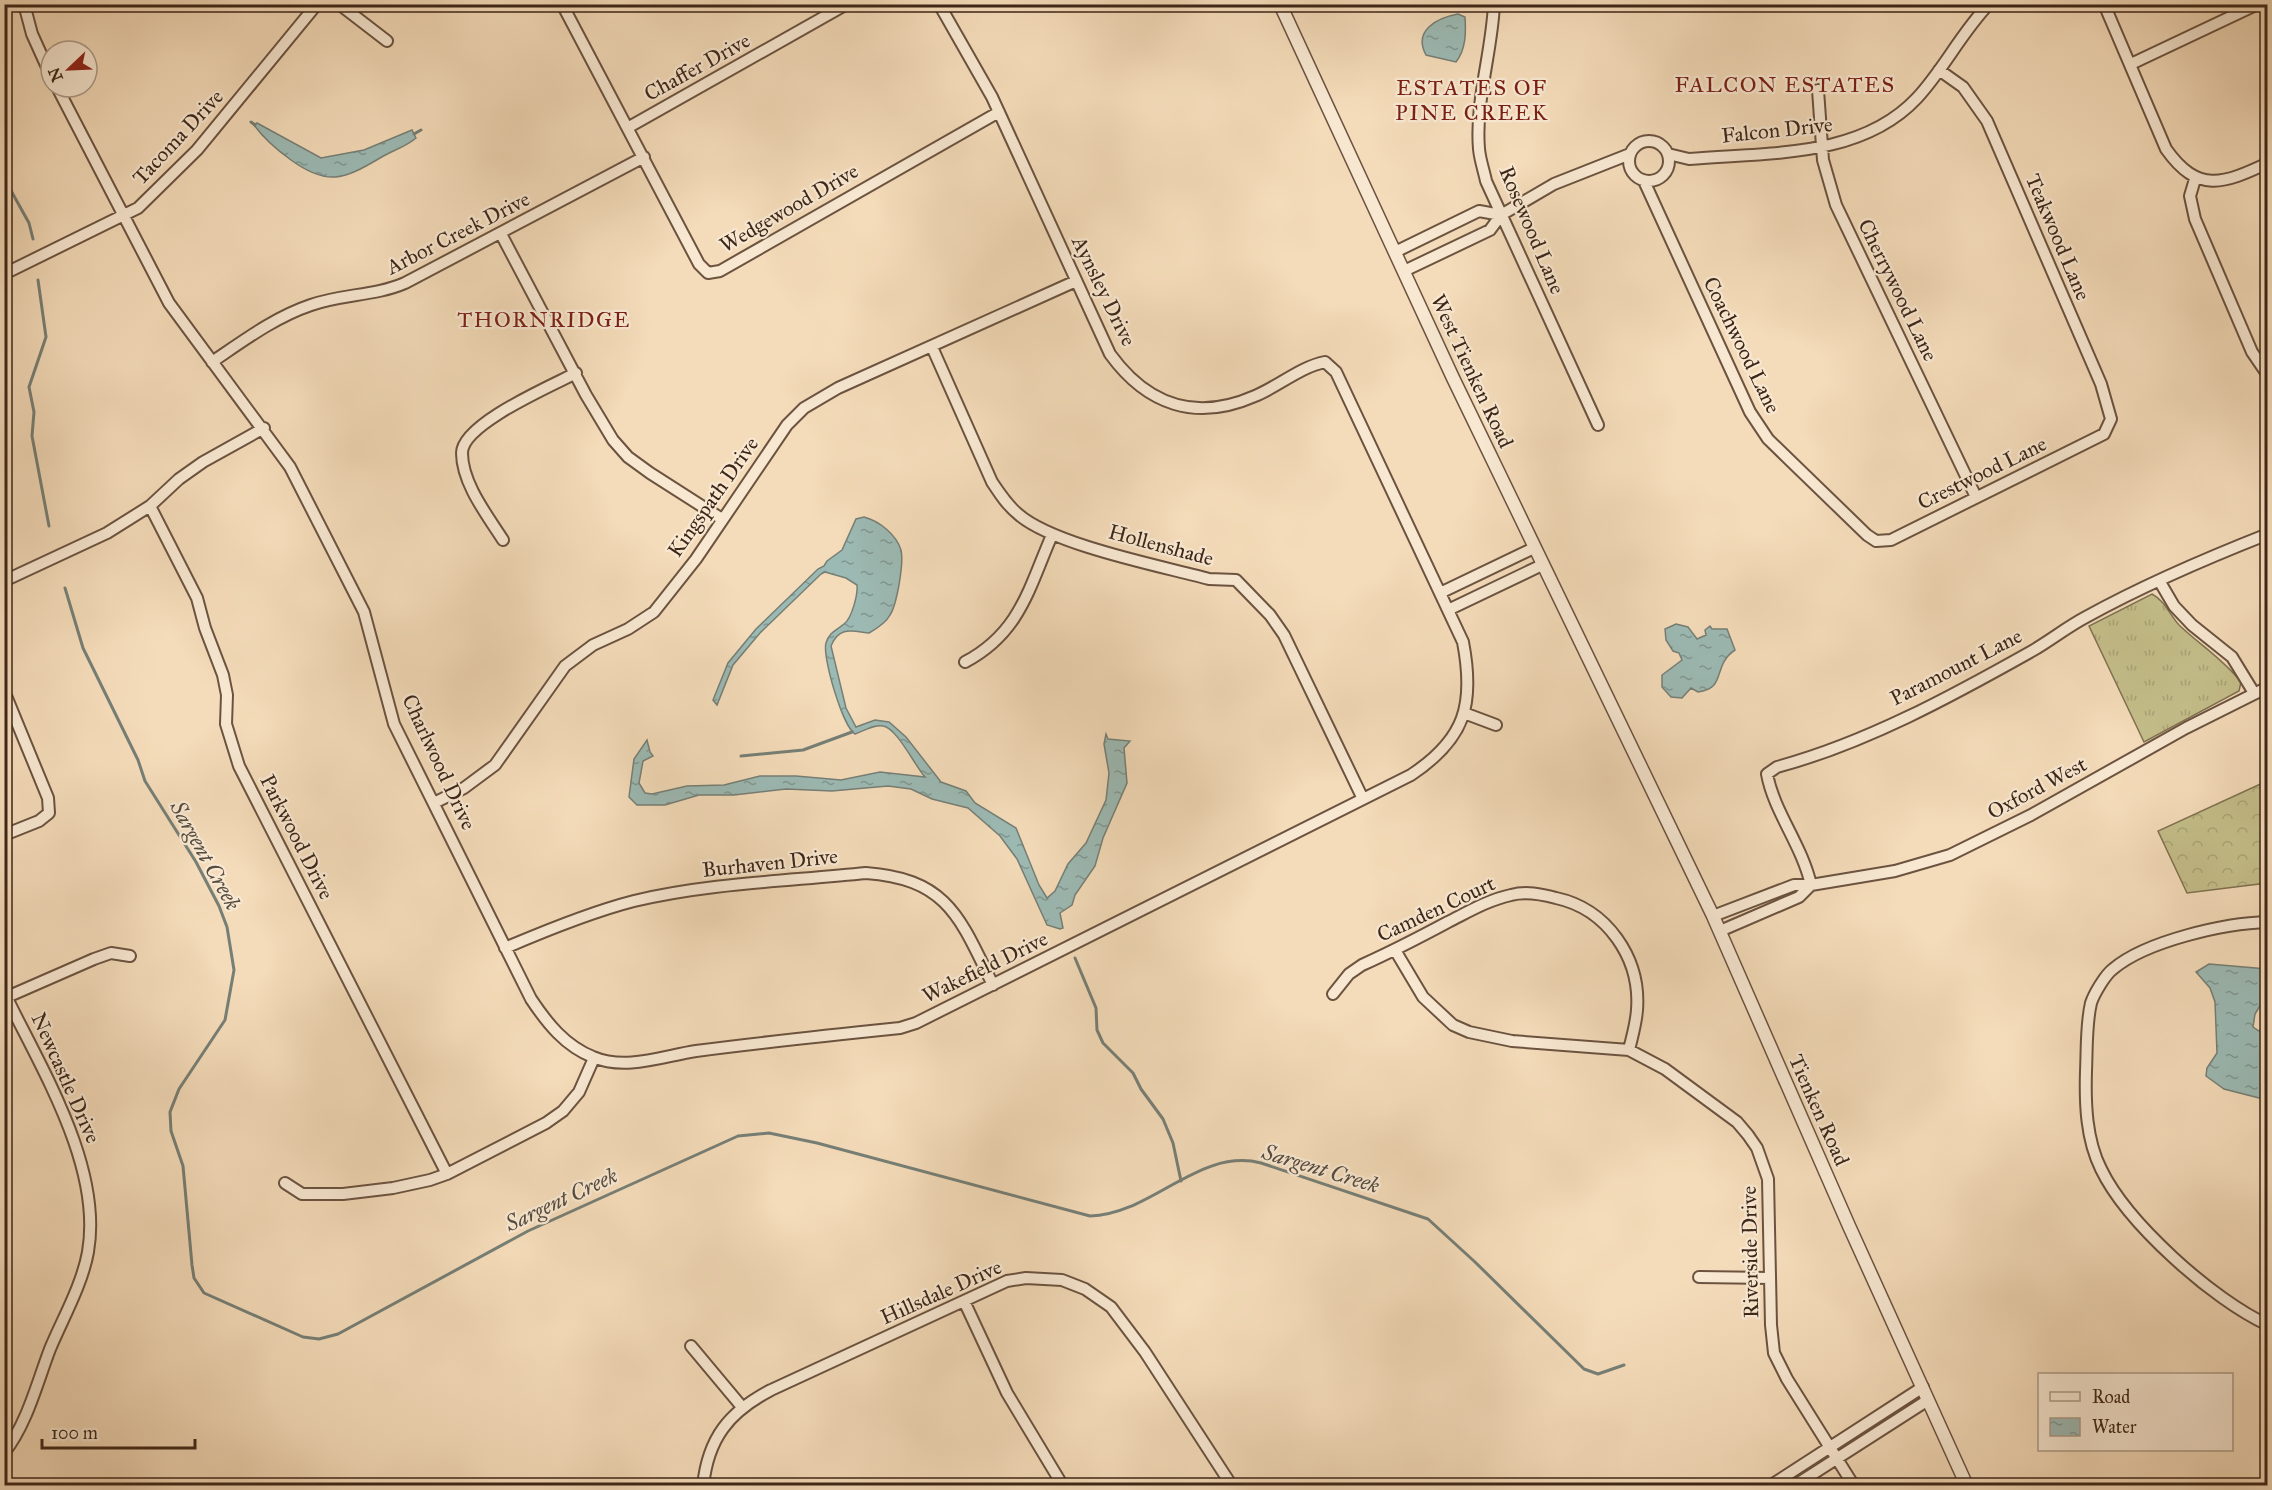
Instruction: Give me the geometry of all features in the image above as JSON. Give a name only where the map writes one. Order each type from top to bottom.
[{"type":"street","points":[[24,4],[32,34],[39,49]]},
{"type":"street","name":"Tacoma Drive","points":[[4,274],[138,208],[197,150],[317,4]]},
{"type":"street","points":[[339,4],[387,40]]},
{"type":"street","name":"Wedgewood Drive","points":[[562,4],[629,127],[699,264],[708,273],[720,271],[999,112]]},
{"type":"street","name":"Chaffer Drive","points":[[629,127],[847,4]]},
{"type":"street","name":"Aynsley Drive","points":[[939,4],[999,112],[1110,354],[1125,374],[1147,392],[1169,403],[1208,408],[1228,405],[1255,396],[1312,365],[1325,363],[1335,372],[1463,642],[1470,676],[1464,713]]},
{"type":"street","name":"West Tienken Road","points":[[1280,4],[1542,565],[1633,752]]},
{"type":"street","name":"Rosewood Lane","points":[[1494,4],[1493,29],[1480,118],[1479,149],[1486,181],[1598,425]]},
{"type":"street","points":[[2104,4],[2166,150],[2177,165],[2195,179],[2228,180],[2268,163]]},
{"type":"street","points":[[2131,64],[2258,4]]},
{"type":"street","name":"Falcon Drive","points":[[1668,168],[1689,159],[1823,147],[1855,139],[1887,123],[1915,101],[1940,70],[1955,44],[1989,5]]},
{"type":"street","name":"Teakwood Lane","points":[[1940,70],[1963,87],[1987,121],[2108,403],[2111,419],[2104,434]]},
{"type":"street","name":"Cherrywood Lane","points":[[1818,90],[1826,178],[1836,205],[1976,497]]},
{"type":"street","points":[[4,581],[107,533],[150,506],[195,468],[264,428],[212,362],[170,303],[63,99]]},
{"type":"street","points":[[1404,271],[1490,230],[1501,214],[1554,184],[1630,154],[1639,143],[1653,141],[1665,148],[1668,154],[1668,168],[1658,180],[1652,198]]},
{"type":"street","points":[[1630,154],[1631,171]]},
{"type":"street","name":"Falcon Drive","points":[[1668,154],[1689,159]]},
{"type":"street","name":"Arbor Creek Drive","points":[[212,362],[291,313],[347,296],[389,290],[501,234],[644,157]]},
{"type":"street","points":[[1604,166],[1631,171],[1644,181],[1658,180]]},
{"type":"street","points":[[2195,179],[2190,196],[2195,219],[2252,352],[2265,371],[2268,371]]},
{"type":"street","name":"Coachwood Lane","points":[[1644,181],[1750,411],[1768,439],[1876,541]]},
{"type":"street","points":[[1395,252],[1479,211],[1501,214]]},
{"type":"street","points":[[501,234],[606,429],[628,457],[722,519]]},
{"type":"street","name":"Kingspath Drive","points":[[434,803],[464,788],[495,765],[565,666],[592,645],[628,629],[654,612],[787,425],[804,408],[838,388],[932,348],[1076,281]]},
{"type":"street","name":"Hollenshade","points":[[932,348],[992,482],[1004,501],[1018,515],[1052,535],[1209,579],[1236,580],[1270,615],[1284,636],[1363,799]]},
{"type":"street","points":[[502,540],[466,474],[462,452],[464,441],[480,425],[576,373]]},
{"type":"street","name":"Charlwood Drive","points":[[264,428],[290,467],[364,612],[394,724],[531,999],[546,1022],[566,1042],[594,1058]]},
{"type":"street","name":"Crestwood Lane","points":[[1876,541],[1891,540],[2104,434]]},
{"type":"street","name":"Parkwood Drive","points":[[150,506],[197,598],[204,628],[223,675],[227,695],[226,724],[239,766],[447,1173]]},
{"type":"street","name":"Paramount Lane","points":[[1811,885],[1800,848],[1769,786],[1767,774],[1777,767],[1849,741],[1924,708],[2034,650],[2085,617],[2218,554],[2268,534]]},
{"type":"street","points":[[965,662],[988,650],[1005,633],[1020,608],[1052,535]]},
{"type":"street","points":[[1440,593],[1534,548]]},
{"type":"street","points":[[1448,610],[1542,565]]},
{"type":"street","points":[[2160,582],[2174,606],[2192,625],[2232,657],[2254,693]]},
{"type":"street","name":"Oxford West","points":[[1713,916],[1794,885],[1811,885],[1917,866],[1950,855],[2031,816],[2268,687]]},
{"type":"street","points":[[4,691],[48,798],[50,813],[4,835]]},
{"type":"street","points":[[1464,713],[1496,725]]},
{"type":"street","name":"Wakefield Drive","points":[[594,1058],[623,1062],[655,1061],[693,1052],[900,1028],[916,1023],[1363,799],[1429,763],[1445,747],[1464,713]]},
{"type":"street","name":"Tienken Road","points":[[1633,752],[1713,916],[1967,1485]]},
{"type":"street","name":"Burhaven Drive","points":[[506,948],[544,931],[633,901],[673,893],[866,873],[894,875],[916,882],[937,895],[954,911],[993,985]]},
{"type":"street","name":"Oxford West","points":[[1719,931],[1799,897],[1811,885]]},
{"type":"street","name":"Camden Court","points":[[1333,994],[1348,975],[1362,965],[1495,899],[1528,893],[1568,900],[1604,922],[1626,952],[1636,988],[1638,1009],[1629,1050]]},
{"type":"street","points":[[2268,922],[2224,926],[2196,933],[2158,945],[2112,969],[2092,1002],[2086,1087],[2090,1137],[2100,1168],[2116,1195],[2155,1239],[2220,1296],[2268,1325]]},
{"type":"street","name":"Riverside Drive","points":[[1395,950],[1423,997],[1446,1020],[1469,1032],[1512,1041],[1629,1050],[1665,1069],[1737,1122],[1757,1148],[1768,1179],[1774,1353],[1787,1379],[1854,1485]]},
{"type":"street","points":[[6,995],[111,953],[130,956]]},
{"type":"street","name":"Newcastle Drive","points":[[4,1453],[20,1426],[75,1289],[87,1254],[90,1236],[87,1185],[77,1146],[6,995]]},
{"type":"street","points":[[285,1183],[302,1194],[343,1194],[393,1188],[430,1180],[546,1123],[563,1111],[579,1092],[594,1058]]},
{"type":"street","points":[[1699,1276],[1770,1278]]},
{"type":"street","name":"Hillsdale Drive","points":[[703,1485],[705,1470],[717,1439],[724,1425],[742,1407],[771,1390],[1007,1281],[1026,1278],[1062,1280],[1096,1296],[1124,1322],[1232,1485]]},
{"type":"street","points":[[964,1301],[1007,1393],[1063,1485]]},
{"type":"street","points":[[691,1346],[742,1407]]},
{"type":"street","points":[[1770,1485],[1923,1387]]},
{"type":"street","points":[[1794,1485],[1928,1400]]},
{"type":"green space","points":[[2152,594],[2164,604],[2179,625],[2219,659],[2241,682],[2239,691],[2144,742],[2089,626]]},
{"type":"green space","points":[[2267,781],[2267,883],[2187,893],[2158,831]]},
{"type":"water","points":[[1458,14],[1465,17],[1465,35],[1462,52],[1456,62],[1426,55],[1422,39],[1429,27],[1435,22]]},
{"type":"water","points":[[257,123],[321,158],[364,150],[412,130],[416,138],[356,171],[335,177],[325,177],[304,168],[281,152],[266,140],[254,125]]},
{"type":"water","points":[[864,517],[881,525],[899,544],[902,556],[901,573],[895,602],[886,621],[869,633],[847,631],[842,633],[831,646],[846,708],[856,727],[875,720],[889,722],[906,737],[941,782],[966,791],[975,803],[1016,828],[1039,885],[1047,898],[1055,891],[1068,864],[1086,843],[1106,800],[1109,773],[1104,744],[1106,734],[1108,739],[1130,741],[1124,748],[1127,783],[1103,838],[1095,866],[1075,895],[1072,905],[1060,913],[1063,928],[1047,925],[1017,859],[1000,836],[968,808],[932,799],[911,789],[888,786],[832,791],[786,789],[734,795],[699,795],[665,805],[637,805],[629,797],[634,759],[647,740],[653,756],[643,761],[639,783],[645,793],[652,794],[687,786],[724,785],[760,776],[841,780],[880,772],[925,777],[900,740],[888,728],[876,726],[855,734],[850,729],[839,706],[827,662],[826,643],[829,636],[847,621],[854,606],[857,585],[846,578],[825,572],[821,574],[760,633],[733,665],[717,705],[713,700],[728,663],[756,629],[818,569],[842,550],[856,519]]},
{"type":"water","points":[[1676,624],[1688,627],[1697,639],[1706,635],[1705,630],[1710,626],[1712,629],[1727,629],[1735,650],[1724,662],[1713,686],[1698,692],[1691,688],[1682,698],[1671,697],[1662,687],[1662,675],[1682,660],[1679,653],[1673,651],[1666,640],[1665,629]]},
{"type":"water","points":[[2209,964],[2267,969],[2267,994],[2255,1014],[2253,1027],[2259,1031],[2267,1023],[2267,1100],[2224,1089],[2206,1076],[2207,1068],[2217,1053],[2215,1002],[2210,988],[2196,972]]},
{"type":"waterway","points":[[251,122],[255,125]]},
{"type":"waterway","points":[[414,134],[421,130]]},
{"type":"waterway","name":"Sargent Creek","points":[[4,178],[29,223],[33,239]]},
{"type":"waterway","name":"Sargent Creek","points":[[38,280],[46,337],[29,387],[34,412],[32,436],[49,526]]},
{"type":"waterway","name":"Sargent Creek","points":[[65,588],[83,648],[138,760],[145,781],[196,862],[219,906],[227,927],[234,970],[225,1020],[179,1089],[170,1112],[171,1131],[183,1166],[194,1278],[204,1293],[303,1337],[319,1339],[338,1334],[528,1231],[738,1136],[769,1133],[817,1143],[1090,1216],[1112,1213],[1134,1205],[1196,1172],[1217,1164],[1238,1161],[1261,1163],[1428,1219],[1584,1369],[1598,1374],[1624,1365]]},
{"type":"waterway","points":[[741,756],[803,750],[852,732]]},
{"type":"waterway","points":[[1075,958],[1096,1008],[1097,1030],[1103,1043],[1133,1073],[1141,1089],[1163,1119],[1173,1143],[1181,1181]]},
{"type":"district","name":"FALCON ESTATES","points":[[1785,84]]},
{"type":"district","name":"ESTATES OF PINE CREEK","points":[[1472,100]]},
{"type":"district","name":"THORNRIDGE","points":[[544,319]]}]
